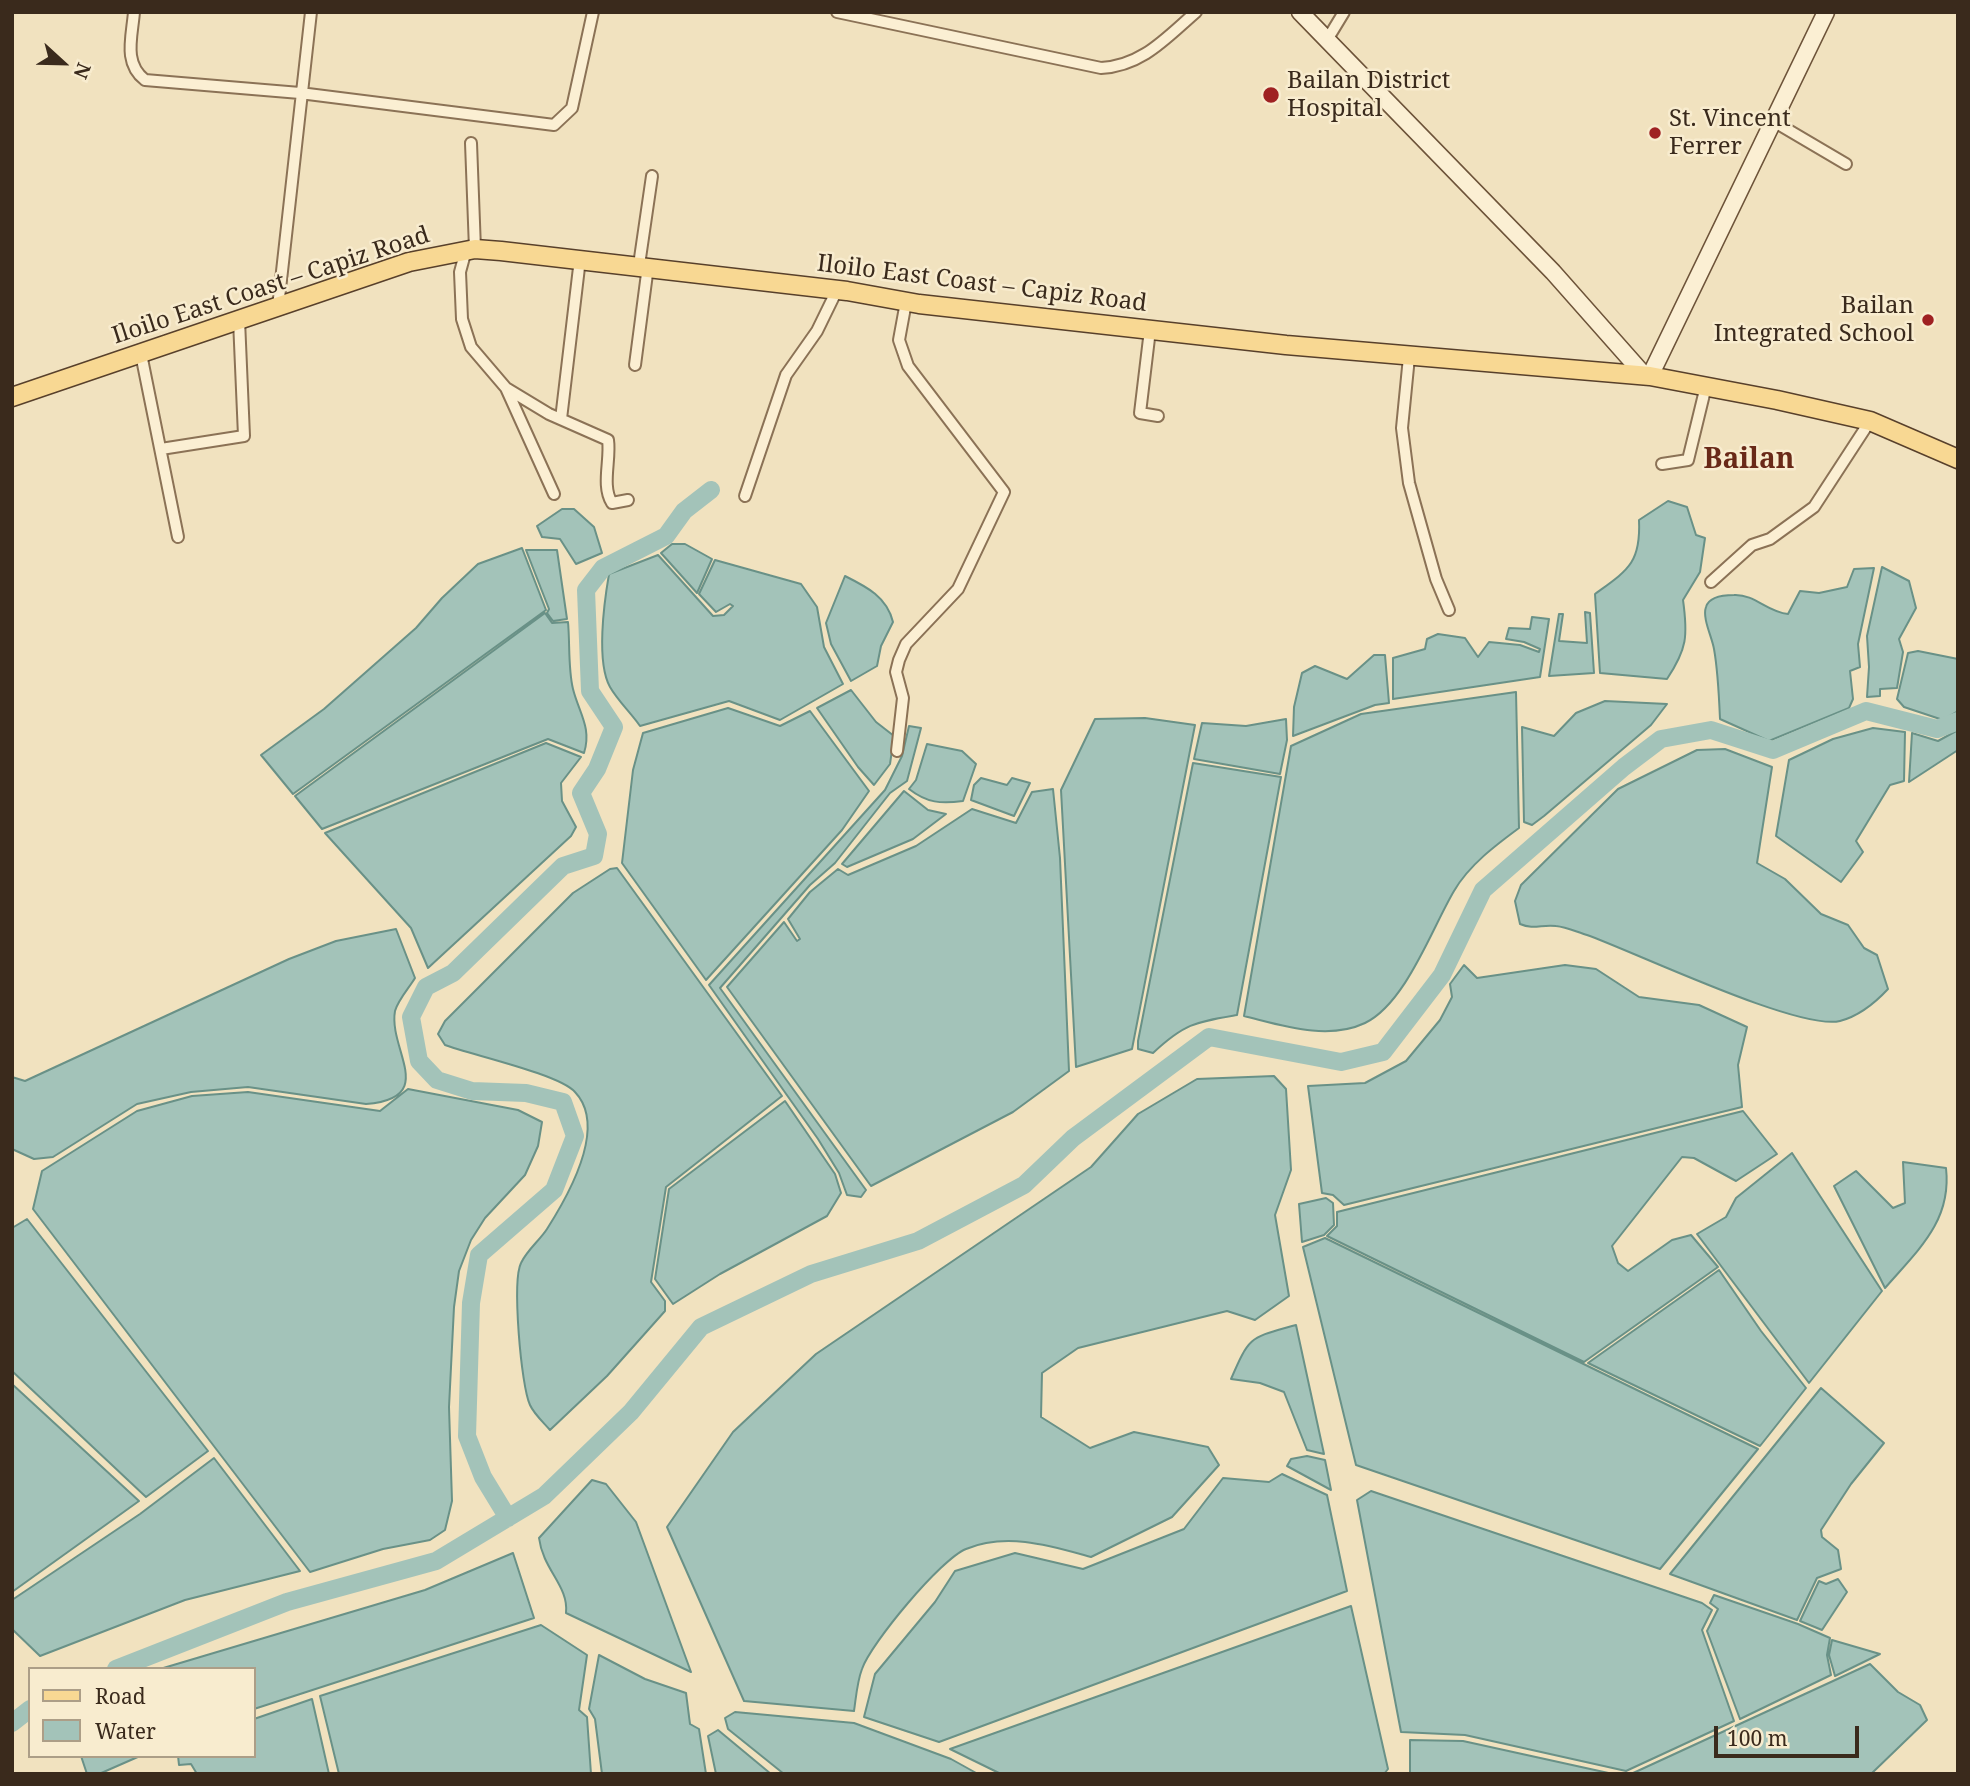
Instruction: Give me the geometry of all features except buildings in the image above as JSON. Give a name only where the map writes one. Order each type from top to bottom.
[{"type":"main road","points":[[1300,12],[1553,272],[1647,376],[1826,12]]},
{"type":"main road","name":"Iloilo East Coast – Capiz Road","points":[[12,397],[409,262],[470,249],[644,266],[837,289],[906,302],[1150,330],[1409,357],[1647,376],[1870,421],[1958,459]]},
{"type":"street","points":[[134,12],[130,58],[134,71],[145,80],[300,93],[554,125],[572,108],[593,12]]},
{"type":"street","points":[[278,307],[311,12]]},
{"type":"street","points":[[837,12],[1101,68],[1123,67],[1143,57],[1196,12]]},
{"type":"street","points":[[1327,40],[1344,12]]},
{"type":"street","points":[[1773,121],[1846,164]]},
{"type":"street","points":[[471,143],[470,249],[460,272],[462,319],[471,347],[506,388],[554,494]]},
{"type":"street","points":[[635,365],[652,176]]},
{"type":"street","points":[[561,419],[580,259]]},
{"type":"street","points":[[745,496],[786,375],[817,331],[837,289]]},
{"type":"street","points":[[897,751],[903,698],[896,672],[906,643],[958,589],[1004,492],[908,366],[899,340],[906,302]]},
{"type":"street","points":[[161,449],[244,436],[239,320]]},
{"type":"street","points":[[1150,330],[1140,414],[1158,416]]},
{"type":"street","points":[[141,354],[178,537]]},
{"type":"street","points":[[1409,357],[1402,428],[1409,482],[1436,579],[1449,610]]},
{"type":"street","points":[[1662,464],[1688,460],[1706,386]]},
{"type":"street","points":[[506,388],[561,419],[608,440],[607,496],[612,503],[628,500]]},
{"type":"street","points":[[1711,582],[1752,545],[1770,539],[1814,507],[1870,421]]},
{"type":"water","points":[[1668,501],[1687,507],[1696,535],[1705,538],[1700,572],[1683,600],[1685,633],[1679,659],[1667,679],[1600,673],[1595,594],[1624,571],[1635,556],[1639,520]]},
{"type":"water","points":[[562,509],[574,509],[594,527],[602,553],[576,564],[560,539],[542,537],[537,526]]},
{"type":"water","points":[[672,544],[685,544],[712,559],[697,593],[661,553]]},
{"type":"water","points":[[522,548],[546,610],[293,794],[261,755],[324,709],[416,628],[442,598],[478,564]]},
{"type":"water","points":[[526,550],[557,550],[567,619],[553,621],[547,613],[549,609]]},
{"type":"water","points":[[658,555],[713,616],[724,615],[733,606],[730,604],[716,612],[699,594],[715,560],[801,584],[817,607],[824,647],[843,684],[780,720],[729,701],[640,726],[613,692],[606,676],[602,648],[603,616],[609,574]]},
{"type":"water","points":[[1882,567],[1909,581],[1916,608],[1899,639],[1903,652],[1897,688],[1880,689],[1880,696],[1867,697],[1867,636]]},
{"type":"water","points":[[1874,568],[1858,644],[1860,667],[1850,671],[1853,699],[1849,708],[1769,741],[1720,719],[1715,657],[1705,617],[1710,601],[1722,596],[1741,595],[1788,614],[1800,591],[1819,593],[1847,587],[1854,569]]},
{"type":"water","points":[[845,576],[881,599],[893,622],[881,646],[877,666],[851,681],[831,644],[826,623]]},
{"type":"water","points":[[1585,612],[1590,613],[1594,673],[1549,676],[1559,614],[1563,614],[1559,641],[1587,643]]},
{"type":"water","points":[[545,613],[552,623],[568,622],[571,681],[586,728],[584,753],[548,739],[322,829],[295,796]]},
{"type":"water","points":[[1532,617],[1549,619],[1540,677],[1393,699],[1393,658],[1425,649],[1427,639],[1438,634],[1465,638],[1478,657],[1489,642],[1520,645],[1539,652],[1540,649],[1524,642],[1506,639],[1509,628],[1530,629]]},
{"type":"water","points":[[1918,651],[1958,659],[1958,711],[1943,720],[1904,707],[1897,699],[1908,653]]},
{"type":"water","points":[[1374,655],[1385,655],[1389,703],[1375,705],[1293,736],[1294,707],[1302,673],[1315,666],[1347,679]]},
{"type":"water","points":[[851,690],[876,722],[894,736],[890,764],[874,785],[858,767],[817,708]]},
{"type":"water","points":[[1516,692],[1519,828],[1484,856],[1460,882],[1417,963],[1393,999],[1380,1013],[1365,1023],[1335,1031],[1304,1030],[1244,1016],[1291,746],[1361,714]]},
{"type":"water","points":[[1605,701],[1667,704],[1651,725],[1544,816],[1532,825],[1524,822],[1522,727],[1554,736],[1576,713]]},
{"type":"water","points":[[728,708],[780,726],[810,711],[869,791],[842,830],[706,980],[622,863],[633,770],[643,733]]},
{"type":"water","points":[[1145,718],[1195,725],[1132,1049],[1076,1067],[1061,790],[1095,719]]},
{"type":"water","points":[[1286,719],[1287,740],[1280,774],[1194,759],[1202,723],[1246,726]]},
{"type":"water","points":[[909,726],[921,728],[907,781],[890,793],[835,863],[810,885],[720,988],[866,1190],[861,1197],[847,1195],[839,1173],[818,1139],[709,985],[885,790],[902,756]]},
{"type":"water","points":[[1873,728],[1905,732],[1904,781],[1890,785],[1856,841],[1863,852],[1841,882],[1776,836],[1789,760],[1833,739]]},
{"type":"water","points":[[1958,730],[1958,750],[1909,782],[1912,733],[1938,741]]},
{"type":"water","points":[[546,743],[581,757],[561,783],[562,801],[576,827],[571,836],[428,968],[411,928],[325,833]]},
{"type":"water","points":[[927,744],[962,751],[976,764],[963,801],[934,801],[909,789],[916,780]]},
{"type":"water","points":[[1725,749],[1772,767],[1757,863],[1785,879],[1821,914],[1848,925],[1864,948],[1877,955],[1888,989],[1854,1016],[1840,1021],[1819,1021],[1790,1014],[1716,988],[1572,930],[1556,926],[1530,927],[1520,924],[1515,901],[1521,885],[1618,789],[1697,750]]},
{"type":"water","points":[[1193,763],[1281,777],[1237,1015],[1192,1025],[1174,1035],[1153,1053],[1138,1049],[1138,1041]]},
{"type":"water","points":[[981,778],[1007,785],[1012,778],[1030,783],[1014,816],[971,800],[974,785]]},
{"type":"water","points":[[1053,789],[1060,858],[1069,1071],[1013,1112],[871,1186],[727,987],[784,922],[797,941],[800,939],[788,919],[810,892],[838,869],[848,875],[916,846],[972,809],[1016,823],[1032,792]]},
{"type":"water","points":[[904,791],[928,810],[946,814],[913,839],[847,867],[842,864]]},
{"type":"water","points":[[617,868],[782,1096],[666,1187],[651,1282],[665,1301],[665,1311],[607,1376],[550,1430],[532,1408],[527,1394],[519,1334],[518,1273],[524,1258],[547,1229],[574,1180],[586,1142],[584,1107],[575,1092],[552,1078],[445,1045],[438,1034],[445,1021],[573,893],[610,869]]},
{"type":"water","points":[[396,929],[415,978],[395,1011],[405,1082],[400,1092],[388,1100],[366,1104],[248,1087],[191,1092],[137,1104],[53,1157],[34,1159],[12,1149],[12,1077],[25,1081],[289,959],[336,941]]},
{"type":"water","points":[[1464,965],[1477,978],[1565,965],[1596,969],[1639,997],[1699,1005],[1747,1027],[1738,1065],[1742,1107],[1344,1205],[1333,1195],[1322,1193],[1308,1086],[1365,1083],[1406,1061],[1440,1020],[1452,997],[1450,984]]},
{"type":"water","points":[[1274,1076],[1286,1089],[1291,1170],[1275,1215],[1289,1296],[1255,1320],[1227,1311],[1078,1348],[1042,1373],[1041,1417],[1090,1448],[1134,1432],[1208,1447],[1219,1465],[1172,1517],[1091,1557],[1045,1545],[1013,1541],[982,1544],[955,1556],[940,1568],[908,1603],[868,1657],[859,1679],[854,1711],[744,1701],[667,1527],[733,1432],[816,1354],[1091,1167],[1138,1114],[1197,1079]]},
{"type":"water","points":[[408,1089],[518,1110],[542,1122],[538,1146],[525,1175],[485,1218],[471,1240],[459,1271],[454,1307],[449,1407],[452,1501],[445,1530],[430,1540],[383,1549],[310,1572],[33,1209],[42,1171],[137,1111],[192,1096],[248,1092],[380,1111]]},
{"type":"water","points":[[785,1101],[835,1174],[841,1193],[827,1216],[720,1274],[673,1304],[655,1279],[669,1189]]},
{"type":"water","points":[[1743,1111],[1777,1154],[1736,1181],[1694,1158],[1682,1157],[1612,1246],[1618,1263],[1628,1271],[1672,1240],[1691,1235],[1718,1267],[1584,1362],[1327,1236],[1337,1226],[1337,1212]]},
{"type":"water","points":[[1792,1153],[1882,1291],[1809,1383],[1697,1234],[1726,1217],[1736,1198]]},
{"type":"water","points":[[1903,1162],[1946,1168],[1944,1204],[1930,1234],[1885,1288],[1834,1186],[1856,1171],[1893,1208],[1905,1203]]},
{"type":"water","points":[[1326,1198],[1333,1203],[1334,1225],[1324,1235],[1302,1242],[1299,1204]]},
{"type":"water","points":[[27,1219],[208,1451],[146,1497],[12,1371],[12,1228]]},
{"type":"water","points":[[1325,1238],[1758,1449],[1660,1569],[1356,1465],[1303,1247]]},
{"type":"water","points":[[1719,1270],[1761,1331],[1806,1388],[1760,1446],[1588,1363]]},
{"type":"water","points":[[1296,1325],[1324,1454],[1307,1450],[1284,1392],[1260,1383],[1231,1379],[1253,1340]]},
{"type":"water","points":[[12,1384],[139,1501],[12,1592]]},
{"type":"water","points":[[1821,1388],[1884,1443],[1851,1484],[1821,1530],[1822,1537],[1838,1550],[1841,1569],[1817,1578],[1797,1620],[1670,1574]]},
{"type":"water","points":[[1307,1456],[1325,1460],[1331,1490],[1287,1466],[1291,1459]]},
{"type":"water","points":[[214,1458],[300,1571],[185,1600],[40,1656],[12,1629],[12,1600],[140,1514]]},
{"type":"water","points":[[1282,1474],[1327,1495],[1347,1591],[939,1742],[864,1717],[875,1674],[935,1602],[955,1571],[1015,1553],[1083,1569],[1184,1529],[1223,1478],[1269,1482]]},
{"type":"water","points":[[592,1480],[606,1484],[636,1522],[691,1672],[566,1613],[564,1594],[545,1559],[539,1538]]},
{"type":"water","points":[[1371,1491],[1702,1603],[1712,1610],[1702,1630],[1734,1721],[1626,1771],[1465,1735],[1401,1732],[1357,1500]]},
{"type":"water","points":[[513,1553],[534,1618],[256,1708],[256,1667],[167,1667],[425,1590]]},
{"type":"water","points":[[1838,1579],[1847,1592],[1822,1630],[1800,1621],[1819,1581],[1826,1584]]},
{"type":"water","points":[[1714,1595],[1830,1638],[1827,1655],[1831,1675],[1740,1719],[1707,1631],[1718,1609],[1710,1603]]},
{"type":"water","points":[[1351,1606],[1388,1769],[1384,1774],[1001,1774],[950,1749]]},
{"type":"water","points":[[541,1625],[587,1655],[579,1710],[587,1717],[591,1774],[339,1774],[320,1696]]},
{"type":"water","points":[[1832,1640],[1880,1654],[1835,1676],[1829,1655]]},
{"type":"water","points":[[599,1655],[645,1679],[686,1693],[690,1724],[699,1729],[706,1774],[602,1774],[595,1719],[589,1709]]},
{"type":"water","points":[[1870,1664],[1898,1692],[1920,1705],[1927,1720],[1871,1774],[1631,1774]]},
{"type":"water","points":[[312,1699],[329,1774],[197,1774],[191,1764],[179,1765],[178,1758],[256,1758],[256,1718]]},
{"type":"water","points":[[735,1712],[854,1723],[951,1759],[978,1774],[784,1774],[728,1729],[725,1718]]},
{"type":"water","points":[[718,1730],[771,1774],[716,1774],[708,1736]]},
{"type":"water","points":[[1410,1740],[1463,1741],[1613,1774],[1410,1774]]},
{"type":"water","points":[[82,1758],[135,1758],[99,1774],[87,1774]]},
{"type":"waterway","points":[[508,1518],[483,1477],[467,1436],[471,1303],[479,1255],[554,1190],[575,1136],[563,1102],[526,1093],[472,1091],[437,1080],[419,1061],[411,1017],[426,987],[453,973],[563,866],[594,856],[598,834],[581,793],[597,769],[614,727],[590,691],[586,590],[603,568],[666,536],[684,511],[711,490]]},
{"type":"waterway","points":[[121,1667],[287,1602],[436,1561],[544,1496],[631,1412],[701,1327],[811,1274],[918,1241],[1024,1185],[1073,1138],[1209,1037],[1341,1062],[1383,1052],[1442,975],[1483,890],[1624,767],[1661,739],[1711,730],[1773,750],[1866,711],[1937,729],[1958,721]]},
{"type":"waterway","points":[[12,1723],[28,1711]]},
{"type":"place","name":"Bailan District Hospital","points":[[1271,95]]},
{"type":"place","name":"St. Vincent Ferrer","points":[[1655,133]]},
{"type":"place","name":"Bailan Integrated School","points":[[1928,320]]},
{"type":"district","name":"Bailan","points":[[1749,460]]}]
